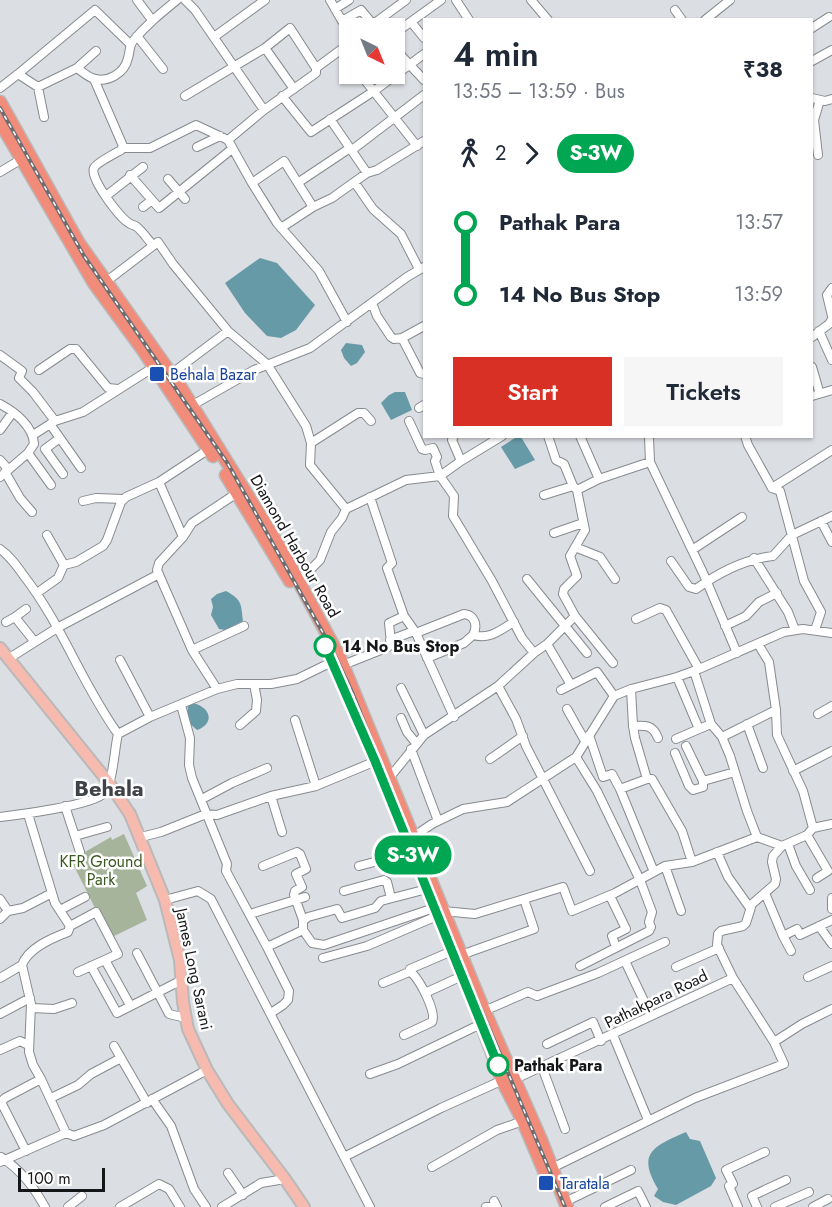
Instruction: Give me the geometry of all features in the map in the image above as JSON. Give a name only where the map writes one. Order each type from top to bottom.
[{"type":"highway","name":"Diamond Harbour Road","points":[[0,102],[102,286],[298,581],[339,662],[390,777],[427,889],[484,1011],[510,1078],[523,1120],[564,1205]]},
{"type":"highway","name":"Diamond Harbour Road","points":[[0,122],[72,249],[171,374],[192,406],[339,662],[375,761],[438,912]]},
{"type":"highway","name":"Diamond Harbour Road","points":[[456,953],[462,976],[481,1023],[510,1078],[552,1168],[564,1205]]},
{"type":"main road","name":"James Long Sarani","points":[[0,648],[109,783],[130,814],[165,900],[180,960],[180,981],[188,1029],[207,1070],[245,1129],[285,1179],[303,1207]]},
{"type":"street","points":[[90,0],[95,10],[130,44]]},
{"type":"street","points":[[137,0],[152,20]]},
{"type":"street","points":[[93,79],[109,79],[123,70],[128,60],[130,44],[152,20],[177,0]]},
{"type":"street","points":[[185,0],[195,10],[264,110]]},
{"type":"street","points":[[214,37],[265,0]]},
{"type":"street","points":[[330,0],[342,18]]},
{"type":"street","points":[[335,9],[349,0]]},
{"type":"street","points":[[383,18],[406,0]]},
{"type":"street","points":[[405,27],[441,0]]},
{"type":"street","points":[[456,0],[469,18]]},
{"type":"street","points":[[531,0],[546,18]]},
{"type":"street","points":[[708,18],[730,0]]},
{"type":"street","points":[[0,88],[95,10]]},
{"type":"street","points":[[349,18],[361,10],[366,18]]},
{"type":"street","points":[[675,10],[681,18]]},
{"type":"street","points":[[813,26],[829,16]]},
{"type":"street","points":[[412,22],[423,37]]},
{"type":"street","points":[[185,96],[265,48],[290,28],[316,68],[316,73],[282,96],[228,140]]},
{"type":"street","points":[[137,36],[163,69]]},
{"type":"street","points":[[265,48],[294,89]]},
{"type":"street","points":[[813,60],[832,50]]},
{"type":"street","points":[[38,87],[77,68],[96,51]]},
{"type":"street","points":[[316,68],[339,51]]},
{"type":"street","points":[[282,96],[311,132],[411,66],[423,55]]},
{"type":"street","points":[[405,60],[423,76]]},
{"type":"street","points":[[77,68],[93,79],[122,148]]},
{"type":"street","points":[[18,74],[38,87],[44,117]]},
{"type":"street","points":[[281,228],[421,143],[394,118],[368,84]]},
{"type":"street","points":[[299,182],[351,149],[423,96]]},
{"type":"street","points":[[818,155],[814,97],[832,99]]},
{"type":"street","points":[[330,118],[367,174]]},
{"type":"street","points":[[153,245],[137,227],[128,223],[106,196],[95,178],[93,169],[122,148],[150,148],[196,125],[228,140],[281,228],[314,263],[347,322]]},
{"type":"street","points":[[197,147],[220,136]]},
{"type":"street","points":[[130,175],[159,208],[182,195],[232,149]]},
{"type":"street","points":[[0,172],[20,160]]},
{"type":"street","points":[[252,183],[284,161],[313,207]]},
{"type":"street","points":[[106,196],[143,167]]},
{"type":"street","points":[[168,178],[182,195]]},
{"type":"street","points":[[192,406],[267,364],[310,348],[422,268],[401,234],[387,219],[380,216],[355,183]]},
{"type":"street","points":[[143,207],[152,200]]},
{"type":"street","points":[[102,286],[156,242],[159,243],[173,264],[228,331],[267,364],[306,426],[311,443],[310,465],[346,509]]},
{"type":"street","points":[[813,336],[829,324],[832,317],[827,295],[832,288]]},
{"type":"street","points":[[372,303],[377,316],[394,339],[402,338],[423,327]]},
{"type":"street","points":[[171,374],[228,331]]},
{"type":"street","points":[[819,331],[832,360]]},
{"type":"street","points":[[402,338],[420,373],[423,374]]},
{"type":"street","points":[[39,370],[70,349],[75,349],[108,388],[119,389]]},
{"type":"street","points":[[0,355],[22,371],[19,378],[33,392],[81,468]]},
{"type":"street","points":[[33,435],[52,422],[83,412],[154,367]]},
{"type":"street","points":[[813,376],[815,394],[832,390]]},
{"type":"street","points":[[0,404],[13,412],[33,435],[34,444],[28,453],[4,473]]},
{"type":"street","points":[[0,430],[13,412]]},
{"type":"street","points":[[311,443],[358,413],[364,413],[371,421]]},
{"type":"street","points":[[409,421],[422,449],[433,448],[440,476],[454,496],[453,516],[534,653]]},
{"type":"street","points":[[60,438],[45,449],[63,474]]},
{"type":"street","points":[[454,438],[453,445],[461,461]]},
{"type":"street","points":[[298,581],[320,560],[331,532],[346,509],[406,480],[440,476],[497,438]]},
{"type":"street","points":[[549,438],[556,460],[564,464],[575,488],[584,523],[584,533],[570,556],[577,576],[564,589],[563,594],[575,616],[613,663]]},
{"type":"street","points":[[581,438],[599,480]]},
{"type":"street","points":[[649,438],[650,462],[737,653]]},
{"type":"street","points":[[746,438],[772,488],[780,491],[804,581],[821,612],[815,630]]},
{"type":"street","points":[[83,501],[96,498],[123,500],[159,482],[209,449]]},
{"type":"street","points":[[772,488],[832,450]]},
{"type":"street","points":[[28,453],[51,485]]},
{"type":"street","points":[[0,460],[4,473],[20,498],[33,512]]},
{"type":"street","points":[[544,495],[575,488],[650,462]]},
{"type":"street","points":[[159,482],[183,537]]},
{"type":"street","points":[[217,689],[192,650],[157,570],[159,563],[183,537],[192,523],[240,491]]},
{"type":"street","points":[[370,497],[392,562],[387,568],[404,616],[415,632],[454,717]]},
{"type":"street","points":[[64,565],[76,562],[103,546],[123,500]]},
{"type":"street","points":[[671,561],[689,587],[696,590],[754,558],[772,556],[792,535],[832,516]]},
{"type":"street","points":[[692,550],[742,517]]},
{"type":"street","points":[[821,521],[832,542]]},
{"type":"street","points":[[554,533],[584,523]]},
{"type":"street","points":[[47,536],[64,565]]},
{"type":"street","points":[[575,547],[600,557],[615,579]]},
{"type":"street","points":[[0,549],[12,559],[48,609],[102,710],[118,734],[109,783],[105,792],[98,798],[28,814],[0,817]]},
{"type":"street","points":[[754,558],[788,612],[795,630]]},
{"type":"street","points":[[37,593],[58,578],[64,565]]},
{"type":"street","points":[[8,659],[57,628],[159,574]]},
{"type":"street","points":[[527,579],[587,653]]},
{"type":"street","points":[[725,626],[746,616],[759,602],[777,593]]},
{"type":"street","points":[[636,620],[660,608],[666,610],[696,670],[711,724],[722,737],[758,837]]},
{"type":"street","points":[[6,622],[26,609]]},
{"type":"street","points":[[390,640],[464,614],[469,614],[474,619],[476,628],[473,635],[464,643],[427,658]]},
{"type":"street","points":[[118,734],[150,717],[217,689],[237,684],[282,683],[388,647],[390,645],[389,623],[404,616]]},
{"type":"street","points":[[390,777],[424,735],[498,686],[547,644],[575,616]]},
{"type":"street","points":[[15,617],[34,641]]},
{"type":"street","points":[[473,635],[490,636],[514,622]]},
{"type":"street","points":[[192,650],[244,626]]},
{"type":"street","points":[[359,866],[411,844],[438,821],[463,809],[507,802],[576,757],[614,696],[630,689],[696,670],[784,632],[815,630],[832,633]]},
{"type":"street","points":[[547,644],[571,685]]},
{"type":"street","points":[[758,644],[769,663],[777,735],[803,791],[813,828]]},
{"type":"street","points":[[120,660],[150,717]]},
{"type":"street","points":[[561,690],[599,672],[614,696]]},
{"type":"street","points":[[677,677],[699,729]]},
{"type":"street","points":[[240,726],[256,711],[257,700],[254,684]]},
{"type":"street","points":[[498,686],[542,778],[591,870]]},
{"type":"street","points":[[401,688],[424,735]]},
{"type":"street","points":[[630,689],[635,738],[647,778]]},
{"type":"street","points":[[181,705],[190,744],[188,754],[192,778],[227,864],[226,871],[289,991],[288,1000],[271,1013]]},
{"type":"street","points":[[818,714],[832,706]]},
{"type":"street","points":[[567,709],[587,738],[603,777],[612,774],[654,872]]},
{"type":"street","points":[[722,737],[776,710]]},
{"type":"street","points":[[401,718],[413,746],[438,821]]},
{"type":"street","points":[[295,720],[316,786]]},
{"type":"street","points":[[676,739],[711,724]]},
{"type":"street","points":[[747,724],[763,768]]},
{"type":"street","points":[[633,726],[652,727],[658,738]]},
{"type":"street","points":[[490,759],[523,736]]},
{"type":"street","points":[[675,753],[689,786],[693,790],[703,787],[703,781],[686,746]]},
{"type":"street","points":[[793,771],[832,751]]},
{"type":"street","points":[[576,757],[597,791],[640,880],[652,912],[648,922],[651,927],[649,931],[580,966]]},
{"type":"street","points":[[141,837],[161,832],[206,814],[216,815],[271,796],[316,786],[375,761]]},
{"type":"street","points":[[202,800],[232,783],[267,768]]},
{"type":"street","points":[[703,781],[735,772]]},
{"type":"street","points":[[620,789],[647,778],[652,779],[682,831],[692,862]]},
{"type":"street","points":[[271,796],[282,832]]},
{"type":"street","points":[[65,806],[80,852]]},
{"type":"street","points":[[28,814],[52,893],[70,926]]},
{"type":"street","points":[[263,866],[297,852],[300,854],[306,869],[296,874],[302,887],[295,891],[303,920],[303,930],[312,943],[324,945],[438,912],[475,914],[562,887],[572,911],[610,896],[665,866],[692,862],[758,837],[785,845],[807,835],[813,828],[832,825]]},
{"type":"street","points":[[75,836],[107,827]]},
{"type":"street","points":[[807,835],[828,871],[817,878]]},
{"type":"street","points":[[785,845],[810,890]]},
{"type":"street","name":"Pathakpara Road","points":[[344,1157],[441,1108],[601,1041],[733,978],[718,948],[718,934],[721,931],[742,926],[748,919],[750,908],[775,884],[773,856],[785,845]]},
{"type":"street","points":[[717,852],[728,877],[750,908]]},
{"type":"street","points":[[665,866],[681,910]]},
{"type":"street","points":[[344,891],[384,880],[387,882],[391,898]]},
{"type":"street","points":[[303,920],[337,909],[342,918],[375,908],[379,902],[427,889]]},
{"type":"street","points":[[165,900],[198,891],[211,899],[370,1207]]},
{"type":"street","points":[[765,892],[791,951]]},
{"type":"street","points":[[0,920],[8,911],[23,908],[52,893]]},
{"type":"street","points":[[610,896],[632,940]]},
{"type":"street","points":[[60,910],[84,897]]},
{"type":"street","points":[[250,914],[305,897]]},
{"type":"street","points":[[832,898],[832,909]]},
{"type":"street","points":[[0,899],[8,911]]},
{"type":"street","points":[[410,969],[534,929],[524,899]]},
{"type":"street","points":[[0,978],[22,965],[27,955],[49,940],[68,932],[70,926],[96,912],[118,954],[78,972]]},
{"type":"street","points":[[323,958],[367,946],[438,912]]},
{"type":"street","points":[[783,936],[797,929],[800,935],[832,920]]},
{"type":"street","points":[[819,926],[832,944]]},
{"type":"street","points":[[616,947],[612,936],[626,929]]},
{"type":"street","points":[[267,947],[303,930]]},
{"type":"street","points":[[484,1011],[528,992],[535,997],[543,994],[665,942]]},
{"type":"street","points":[[676,968],[718,948]]},
{"type":"street","points":[[608,952],[614,965]]},
{"type":"street","points":[[137,953],[169,1014],[186,1018]]},
{"type":"street","points":[[105,960],[130,1005]]},
{"type":"street","points":[[625,961],[651,1016]]},
{"type":"street","points":[[22,965],[30,998],[28,1045],[33,1065],[66,1133],[70,1136],[104,1125],[207,1070]]},
{"type":"street","points":[[92,966],[117,1012],[180,981]]},
{"type":"street","points":[[808,977],[832,966]]},
{"type":"street","points":[[383,983],[409,972],[425,993],[434,1019],[404,1035]]},
{"type":"street","points":[[425,993],[462,976]]},
{"type":"street","points":[[552,1168],[695,1098],[782,1065],[784,1061],[774,1042],[733,978]]},
{"type":"street","points":[[0,1014],[30,998]]},
{"type":"street","points":[[31,1008],[54,1009],[72,1003]]},
{"type":"street","points":[[774,1042],[832,1009]]},
{"type":"street","points":[[547,1044],[593,1022],[601,1041]]},
{"type":"street","points":[[370,1074],[398,1064],[481,1023]]},
{"type":"street","points":[[613,1035],[648,1120]]},
{"type":"street","points":[[0,1050],[20,1041],[28,1045]]},
{"type":"street","points":[[114,1046],[150,1101],[171,1126],[194,1189],[206,1207]]},
{"type":"street","points":[[49,1096],[53,1097],[72,1088],[91,1074],[121,1058]]},
{"type":"street","points":[[542,1067],[565,1129]]},
{"type":"street","points":[[26,1151],[3,1116],[1,1102],[41,1079]]},
{"type":"street","points":[[432,1167],[497,1130],[523,1120]]},
{"type":"street","points":[[1,1159],[26,1151],[66,1133]]},
{"type":"street","points":[[738,1207],[726,1170],[765,1152]]},
{"type":"street","points":[[1,1159],[19,1169],[45,1207]]},
{"type":"street","points":[[564,1205],[631,1170]]},
{"type":"street","points":[[228,1173],[243,1195]]},
{"type":"street","points":[[222,1207],[261,1183],[285,1179]]},
{"type":"street","points":[[757,1207],[752,1196],[786,1180]]},
{"type":"street","points":[[120,1207],[159,1185],[169,1189],[180,1207]]},
{"type":"street","points":[[605,1207],[638,1191],[646,1207]]},
{"type":"street","points":[[775,1207],[808,1192]]},
{"type":"street","points":[[68,1207],[82,1196]]},
{"type":"street","points":[[132,1199],[137,1207]]},
{"type":"street","points":[[813,1207],[828,1199]]},
{"type":"green space","name":"KFR Ground Park","points":[[124,834],[147,886],[136,893],[147,920],[110,938],[71,860],[111,837],[112,840]]},
{"type":"water","points":[[260,258],[277,263],[315,305],[296,330],[281,338],[267,336],[245,313],[225,283]]},
{"type":"water","points":[[346,343],[362,345],[365,352],[357,363],[351,366],[341,350]]},
{"type":"water","points":[[395,392],[405,392],[412,410],[391,420],[381,403]]},
{"type":"water","points":[[515,438],[522,438],[535,460],[515,469],[501,447]]},
{"type":"water","points":[[226,591],[240,603],[243,621],[225,630],[219,629],[211,615],[213,607],[211,599]]},
{"type":"water","points":[[192,703],[207,711],[209,719],[203,727],[197,730],[187,721],[188,705]]},
{"type":"water","points":[[686,1132],[690,1139],[700,1141],[716,1178],[711,1186],[676,1205],[663,1202],[654,1196],[658,1189],[649,1167],[649,1159],[657,1147]]},
{"type":"railway","points":[[0,108],[84,256],[228,464],[331,647],[352,692],[444,922],[565,1207]]},
{"type":"bus line","name":"S-3W","points":[[325,646],[375,761],[498,1065]]},
{"type":"place","name":"Behala Bazar","points":[[157,374]]},
{"type":"place","name":"14 No Bus Stop","points":[[325,646]]},
{"type":"place","name":"Pathak Para","points":[[498,1065]]},
{"type":"place","name":"Taratala","points":[[546,1183]]},
{"type":"district","name":"Behala","points":[[109,788]]}]
